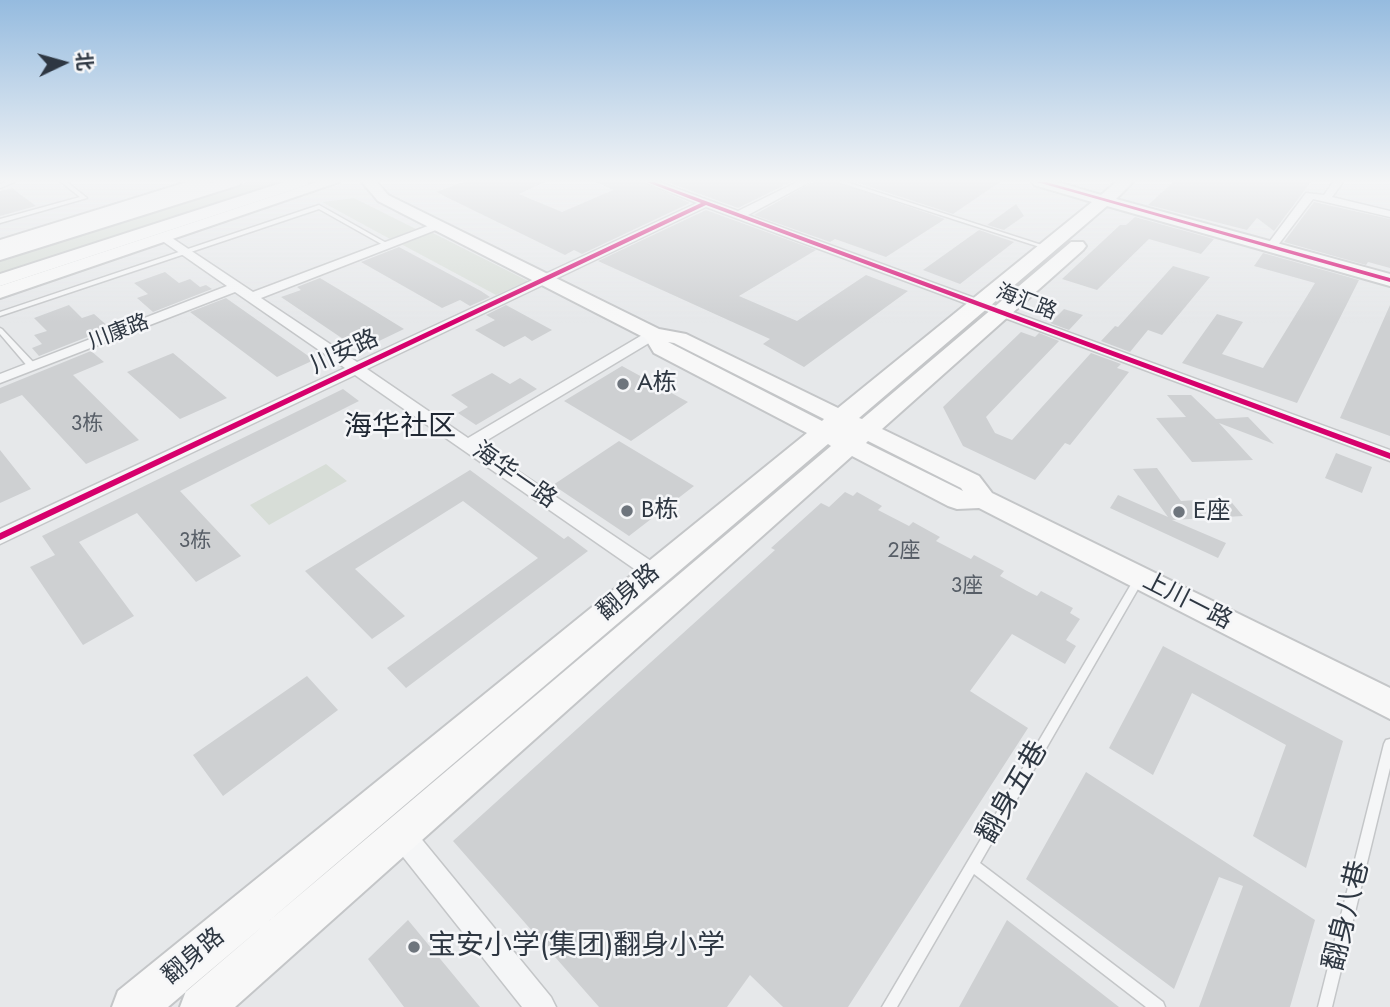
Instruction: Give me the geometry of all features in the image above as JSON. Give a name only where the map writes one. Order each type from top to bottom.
[{"type":"main road","points":[[0,245],[52,229]]},
{"type":"main road","points":[[0,254],[76,229]]},
{"type":"main road","points":[[0,280],[157,229]]},
{"type":"main road","points":[[0,292],[192,229]]},
{"type":"main road","name":"上川一路","points":[[443,229],[654,334],[661,349],[793,406],[898,458],[957,500],[983,499],[1390,704]]},
{"type":"main road","name":"翻身路","points":[[991,309],[1048,248],[1074,229]]},
{"type":"main road","name":"翻身路","points":[[134,1007],[653,572],[790,460],[845,431],[991,309],[1081,229]]},
{"type":"main road","points":[[1217,229],[1390,280]]},
{"type":"main road","points":[[790,460],[804,440],[793,406],[880,402],[887,415],[887,432],[898,458],[845,459],[819,470]]},
{"type":"main road","name":"翻身路","points":[[202,1007],[819,470],[845,431]]},
{"type":"street","points":[[252,297],[429,229]]},
{"type":"street","name":"川安路","points":[[0,537],[651,229]]},
{"type":"street","name":"海汇路","points":[[777,229],[1390,456]]},
{"type":"street","points":[[1271,247],[1285,229]]},
{"type":"street","name":"海华一路","points":[[165,238],[653,572]]},
{"type":"street","name":"川康路","points":[[0,379],[237,287]]},
{"type":"street","points":[[468,445],[654,334]]},
{"type":"street","points":[[401,834],[541,1007]]},
{"type":"lane","points":[[0,314],[254,229]]},
{"type":"lane","points":[[358,229],[387,245]]},
{"type":"lane","points":[[988,229],[1048,248]]},
{"type":"lane","points":[[0,330],[32,366]]},
{"type":"lane","name":"翻身五巷","points":[[889,1007],[1140,578]]},
{"type":"lane","name":"翻身八巷","points":[[1325,1007],[1390,744]]},
{"type":"lane","points":[[972,865],[1158,1007]]},
{"type":"shaded area","points":[[97,229],[138,229],[0,274],[0,259]]},
{"type":"shaded area","points":[[372,229],[416,229],[390,239]]},
{"type":"shaded area","points":[[431,232],[528,281],[496,295],[401,244]]},
{"type":"shaded area","points":[[326,464],[347,481],[269,525],[250,505]]},
{"type":"building","points":[[512,229],[635,229],[582,254],[574,250],[565,255]]},
{"type":"building","points":[[666,229],[758,229],[816,250],[739,296],[797,321],[866,275],[908,291],[804,367],[763,344],[770,339],[598,261]]},
{"type":"building","points":[[793,229],[929,229],[886,257],[835,239],[830,242]]},
{"type":"building","points":[[1116,229],[1178,229],[1214,239],[1201,254],[1149,239],[1097,290],[1062,279]]},
{"type":"building","points":[[1294,229],[1390,229],[1390,268],[1368,262],[1366,265],[1284,242]]},
{"type":"building","points":[[979,230],[1014,242],[960,284],[923,270]]},
{"type":"building","points":[[399,247],[490,297],[470,306],[460,300],[442,308],[361,262]]},
{"type":"building","points":[[1263,253],[1359,280],[1297,403],[1182,363],[1217,314],[1243,322],[1222,354],[1263,368],[1315,283],[1254,266]]},
{"type":"building","points":[[1173,266],[1210,277],[1162,335],[1148,330],[1130,352],[1101,341],[1115,326],[1118,327]]},
{"type":"building","points":[[165,272],[179,283],[190,279],[200,287],[206,285],[212,289],[153,312],[137,298],[148,294],[134,283]]},
{"type":"building","points":[[320,278],[404,329],[379,341],[374,337],[355,347],[281,297],[301,290],[297,287]]},
{"type":"building","points":[[226,298],[314,360],[277,377],[190,312]]},
{"type":"building","points":[[69,305],[82,318],[94,314],[110,328],[39,356],[32,348],[42,344],[34,335],[47,331],[34,318]]},
{"type":"building","points":[[506,305],[552,330],[532,341],[525,336],[504,347],[475,330],[495,320],[486,315]]},
{"type":"building","points":[[1390,305],[1390,436],[1340,418]]},
{"type":"building","points":[[1064,309],[1083,315],[1069,330],[1050,323]]},
{"type":"building","points":[[1021,332],[1035,337],[1039,333],[1059,341],[986,417],[995,433],[1012,440],[1091,353],[1121,364],[1117,368],[1129,372],[1070,445],[1065,443],[1035,480],[963,446],[943,407]]},
{"type":"building","points":[[91,351],[104,362],[73,375],[139,440],[86,464],[22,395],[0,404],[0,388]]},
{"type":"building","points":[[173,353],[227,398],[180,419],[127,372]]},
{"type":"building","name":"A栋","points":[[622,366],[688,402],[631,441],[564,401]]},
{"type":"building","points":[[492,373],[510,384],[520,378],[537,389],[476,425],[458,413],[468,407],[451,395]]},
{"type":"building","points":[[343,389],[359,401],[180,491],[241,556],[196,582],[137,513],[79,542],[134,616],[83,645],[30,567],[55,555],[42,536]]},
{"type":"building","points":[[1167,395],[1191,395],[1216,419],[1248,417],[1274,444],[1219,423],[1253,460],[1192,462],[1156,418],[1186,417]]},
{"type":"building","name":"B栋","points":[[619,441],[694,486],[629,536],[553,485]]},
{"type":"building","points":[[0,450],[31,489],[0,503]]},
{"type":"building","points":[[1336,453],[1372,467],[1362,493],[1325,478]]},
{"type":"building","name":"E座","points":[[1157,468],[1181,501],[1228,498],[1243,516],[1172,520],[1226,543],[1218,558],[1110,508],[1118,495],[1168,517],[1133,469]]},
{"type":"building","points":[[470,470],[564,539],[568,536],[588,551],[406,688],[387,668],[538,558],[463,501],[355,569],[405,616],[372,639],[305,571]]},
{"type":"building","points":[[845,492],[853,496],[857,492],[882,506],[878,510],[909,526],[913,522],[940,537],[936,541],[971,559],[974,555],[1004,571],[1000,576],[1027,591],[1037,596],[1041,591],[1073,608],[1070,613],[1080,619],[1066,640],[1076,646],[1065,664],[1012,634],[970,691],[1028,728],[848,1007],[783,1007],[750,975],[727,1007],[599,1007],[453,841],[775,550],[771,548],[821,503],[829,507]]},
{"type":"building","points":[[1163,646],[1343,741],[1306,868],[1253,836],[1286,745],[1192,693],[1153,775],[1109,748]]},
{"type":"building","points":[[307,676],[338,710],[223,796],[193,755]]},
{"type":"building","points":[[1086,772],[1315,920],[1290,1007],[1199,1007],[1243,886],[1219,877],[1174,989],[1026,879]]},
{"type":"building","points":[[408,920],[480,1007],[404,1007],[368,959]]},
{"type":"building","points":[[1007,920],[1078,975],[1119,1007],[959,1007]]},
{"type":"cycle path","points":[[0,537],[651,229]]},
{"type":"cycle path","points":[[776,229],[1390,456]]},
{"type":"cycle path","points":[[1207,229],[1390,280]]},
{"type":"place","name":"A栋","points":[[623,384]]},
{"type":"place","name":"B栋","points":[[627,511]]},
{"type":"place","name":"E座","points":[[1179,512]]},
{"type":"place","name":"宝安小学(集团)翻身小学","points":[[414,947]]},
{"type":"district","name":"海华社区","points":[[400,428]]}]
